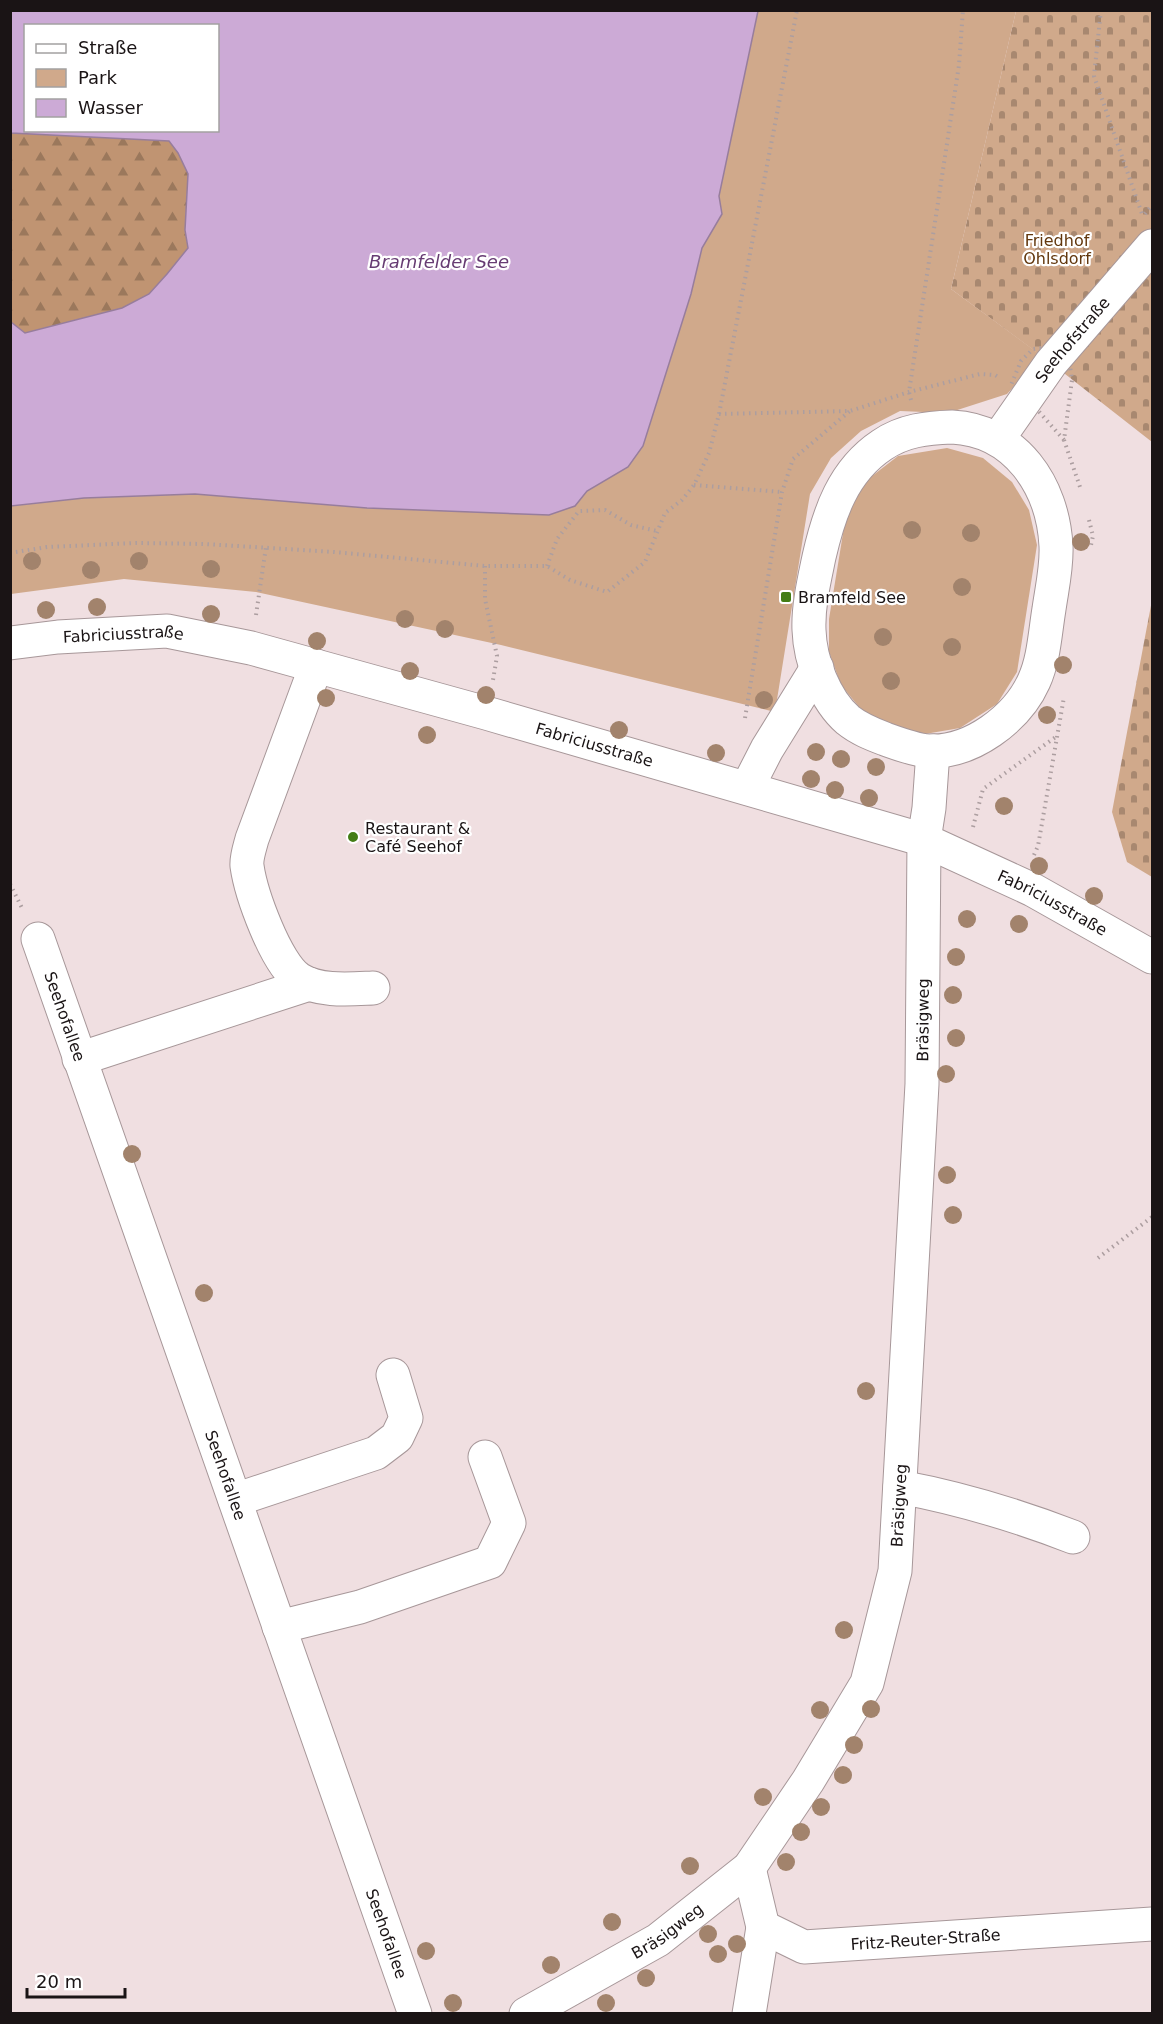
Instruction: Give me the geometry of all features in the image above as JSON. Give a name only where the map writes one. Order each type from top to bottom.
[{"type":"street","name":"Seehofstraße","points":[[998,439],[1052,363],[1152,246]]},
{"type":"street","points":[[969,428],[998,439],[1020,458],[1036,478],[1047,500],[1054,529],[1056,564],[1041,658],[1035,680],[1028,693],[1000,724],[965,745],[933,751],[912,748],[859,728],[848,720],[836,706],[817,668],[808,630],[816,572],[829,515],[844,485],[858,465],[869,454],[896,437],[918,430],[969,428]]},
{"type":"street","name":"Fabriciusstraße","points":[[10,643],[58,637],[167,631],[250,648],[316,666],[924,840],[1033,891],[1152,957]]},
{"type":"street","points":[[316,666],[252,839],[247,864],[254,895],[281,960],[298,978],[309,984],[340,988],[373,988]]},
{"type":"street","points":[[747,788],[767,749],[817,668]]},
{"type":"street","name":"Bräsigweg","points":[[526,2013],[658,1940],[749,1868],[808,1781],[867,1683],[895,1570],[922,1084],[924,840],[933,751]]},
{"type":"street","name":"Seehofallee","points":[[38,939],[415,2013]]},
{"type":"street","points":[[80,1059],[309,984]]},
{"type":"street","points":[[235,1500],[376,1453],[397,1437],[406,1418],[393,1375]]},
{"type":"street","points":[[279,1627],[360,1607],[490,1562],[509,1523],[485,1457]]},
{"type":"street","points":[[900,1487],[946,1495],[1012,1514],[1073,1537]]},
{"type":"street","points":[[749,1868],[763,1927],[749,2013]]},
{"type":"street","name":"Fritz-Reuter-Straße","points":[[763,1927],[804,1947],[1152,1924]]},
{"type":"path","points":[[10,553],[47,548],[136,543],[266,547],[485,566],[547,566],[570,580],[607,592],[645,562],[665,513],[682,500],[694,485],[709,453],[719,414],[797,10]]},
{"type":"path","points":[[918,430],[909,392],[959,65],[963,10]]},
{"type":"path","points":[[1101,10],[1095,76],[1143,216],[1152,206]]},
{"type":"path","points":[[719,414],[850,411],[909,392],[980,374],[995,375],[1011,385]]},
{"type":"path","points":[[744,726],[782,492],[793,459],[850,411]]},
{"type":"path","points":[[694,485],[782,492]]},
{"type":"path","points":[[547,566],[557,539],[579,511],[604,510],[631,525],[657,531]]},
{"type":"path","points":[[250,648],[266,547]]},
{"type":"path","points":[[485,566],[485,599],[497,656],[486,713]]},
{"type":"path","points":[[964,858],[983,789],[1058,735]]},
{"type":"path","points":[[1098,1258],[1152,1217]]},
{"type":"green space","points":[[758,11],[1016,11],[951,289],[1042,356],[1007,394],[948,413],[900,411],[861,431],[831,458],[810,494],[775,712],[501,645],[256,592],[124,579],[11,594],[10,506],[84,498],[195,494],[367,508],[575,506],[586,491],[628,467],[643,445],[691,294],[702,248],[722,214],[719,196]]},
{"type":"green space","name":"Friedhof Ohlsdorf","points":[[1016,11],[1152,11],[1152,442],[951,289]]},
{"type":"green space","points":[[10,133],[169,141],[178,153],[188,174],[185,230],[188,248],[149,294],[122,308],[25,333],[11,322]]},
{"type":"green space","points":[[947,448],[983,458],[1012,482],[1029,510],[1037,545],[1017,672],[997,704],[960,728],[919,735],[864,713],[841,685],[829,652],[829,619],[847,509],[863,483],[898,456]]},
{"type":"green space","points":[[1152,600],[1152,877],[1127,862],[1112,812]]},
{"type":"water","name":"Bramfelder See","points":[[11,10],[758,11],[719,196],[722,214],[702,248],[691,294],[643,446],[628,467],[587,491],[575,506],[549,515],[367,508],[195,494],[84,498],[11,506],[11,322],[25,333],[122,308],[149,294],[167,274],[188,248],[185,230],[188,174],[178,153],[169,141],[11,133]]},
{"type":"place","name":"Bramfeld See","points":[[786,597]]},
{"type":"place","name":"Restaurant & Café Seehof","points":[[353,837]]}]
